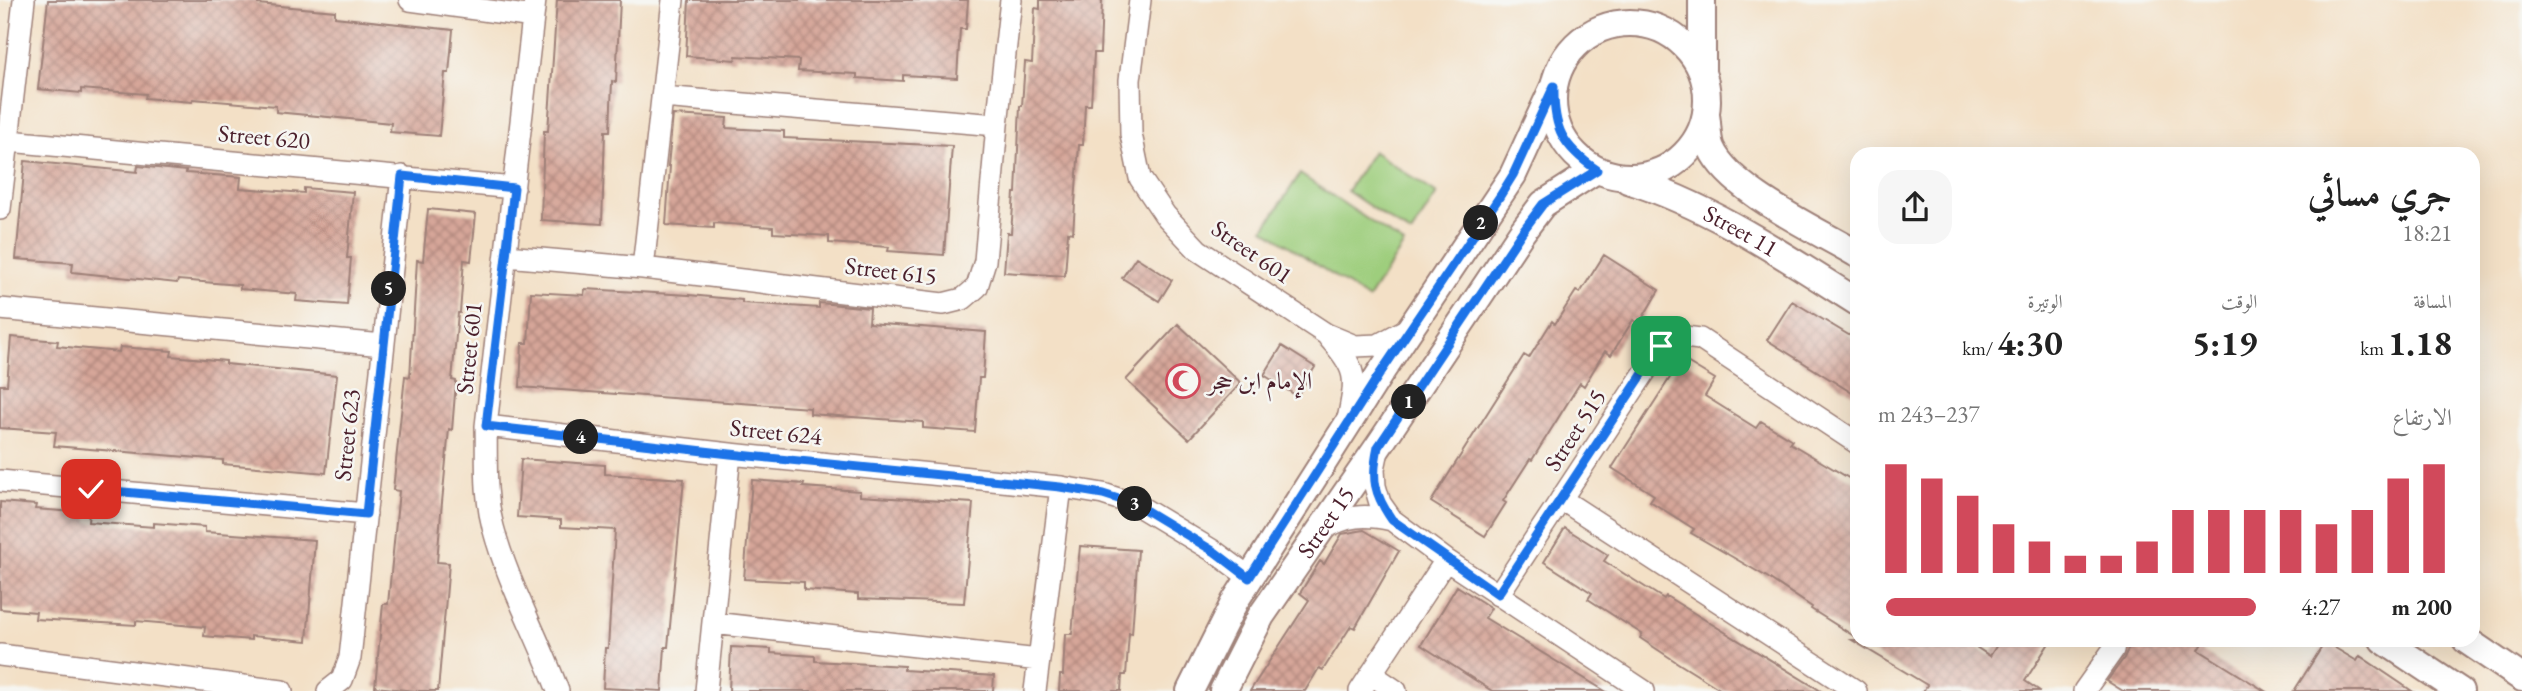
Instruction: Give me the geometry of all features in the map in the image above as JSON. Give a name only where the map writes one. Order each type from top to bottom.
[{"type":"street","points":[[0,209],[24,0]]},
{"type":"street","points":[[419,0],[534,9]]},
{"type":"street","points":[[643,268],[673,0]]},
{"type":"street","name":"Street 615","points":[[506,256],[643,268],[943,304],[963,299],[977,287],[985,261],[1011,0]]},
{"type":"street","name":"Street 601","points":[[1140,0],[1130,94],[1131,134],[1140,178],[1165,215],[1198,250],[1326,334],[1355,346],[1378,345],[1411,327]]},
{"type":"street","points":[[1614,24],[1642,0]]},
{"type":"street","points":[[1702,0],[1702,73]]},
{"type":"street","name":"Street 601","points":[[534,9],[486,426],[486,492],[493,527],[506,566],[558,691]]},
{"type":"street","points":[[1636,22],[1658,27],[1677,38],[1692,54],[1702,73],[1707,93],[1706,113],[1698,136],[1684,155],[1664,170],[1641,177],[1607,173],[1576,156],[1561,135],[1553,111],[1554,86],[1561,64],[1574,46],[1592,32],[1614,24],[1636,22]]},
{"type":"street","name":"Street 15","points":[[1190,691],[1249,578],[1346,425],[1513,175],[1554,86]]},
{"type":"street","points":[[662,97],[997,125]]},
{"type":"street","name":"Street 11","points":[[1706,113],[1711,147],[1741,184],[1850,250]]},
{"type":"street","name":"Street 620","points":[[9,141],[514,188]]},
{"type":"street","name":"Street 15","points":[[1223,691],[1261,615],[1322,530],[1522,232],[1543,204],[1607,173]]},
{"type":"street","name":"Street 11","points":[[1607,173],[1666,192],[1713,215],[1769,246],[1850,298]]},
{"type":"street","name":"Street 623","points":[[328,691],[342,680],[350,658],[402,176]]},
{"type":"street","points":[[0,309],[383,345]]},
{"type":"street","name":"Street 601","points":[[1326,334],[1348,358],[1355,382],[1346,425]]},
{"type":"street","name":"Street 515","points":[[1498,594],[1661,346],[1676,336],[1700,340],[1850,438]]},
{"type":"street","name":"Street 624","points":[[486,426],[1060,487],[1103,494],[1137,505],[1215,552],[1249,578]]},
{"type":"street","points":[[1378,447],[1374,469],[1375,486],[1380,503],[1392,520],[1446,560],[1643,691]]},
{"type":"street","points":[[706,691],[730,454]]},
{"type":"street","points":[[0,481],[366,514]]},
{"type":"street","points":[[1035,691],[1060,487]]},
{"type":"street","points":[[1561,499],[1856,691]]},
{"type":"street","points":[[1322,530],[1337,521],[1355,516],[1392,520]]},
{"type":"street","points":[[1396,691],[1365,683],[1446,560]]},
{"type":"street","points":[[713,623],[1039,660]]},
{"type":"street","points":[[2084,691],[2114,647]]},
{"type":"street","points":[[2394,647],[2460,691]]},
{"type":"street","points":[[2474,647],[2522,678]]},
{"type":"street","points":[[0,655],[115,681],[282,691]]},
{"type":"green space","points":[[1373,151],[1437,194],[1411,234],[1347,191]]},
{"type":"green space","points":[[1300,174],[1404,244],[1368,299],[1264,229]]},
{"type":"building","points":[[48,0],[258,0],[258,4],[335,11],[335,17],[453,30],[449,73],[445,73],[439,136],[390,132],[391,123],[276,112],[276,106],[145,98],[146,94],[81,89],[81,93],[38,89]]},
{"type":"building","points":[[557,0],[620,0],[616,82],[612,81],[610,131],[605,131],[602,224],[541,220],[544,131],[548,131]]},
{"type":"building","points":[[689,0],[968,0],[966,29],[960,29],[957,78],[903,75],[903,81],[857,78],[857,74],[798,71],[799,60],[736,56],[735,60],[686,56]]},
{"type":"building","points":[[1040,0],[1102,0],[1100,53],[1094,53],[1091,105],[1085,105],[1083,145],[1079,145],[1073,233],[1068,232],[1065,276],[1004,272],[1007,233],[1011,233],[1016,193],[1025,62],[1032,63],[1035,8],[1040,9]]},
{"type":"building","points":[[673,115],[727,118],[726,128],[784,131],[784,138],[952,146],[944,255],[888,251],[889,247],[829,243],[829,236],[773,233],[773,227],[714,223],[714,228],[666,225]]},
{"type":"building","points":[[25,161],[137,172],[138,166],[241,177],[240,188],[304,193],[304,188],[353,192],[347,258],[351,258],[347,305],[296,301],[297,294],[240,289],[240,285],[178,280],[177,283],[72,272],[73,263],[16,259]]},
{"type":"building","points":[[428,209],[476,214],[471,261],[464,260],[458,313],[452,380],[456,381],[452,430],[449,429],[437,562],[449,563],[438,691],[416,691],[375,687],[383,604],[388,604],[399,491],[393,490],[405,376],[410,377],[417,260],[423,261]]},
{"type":"building","points":[[1604,255],[1659,290],[1639,324],[1633,320],[1611,355],[1605,351],[1584,386],[1580,383],[1503,501],[1506,503],[1485,536],[1431,502],[1524,355],[1529,358],[1552,321],[1555,324],[1576,291],[1580,293]]},
{"type":"building","points":[[1136,257],[1172,280],[1159,301],[1122,278]]},
{"type":"building","points":[[585,289],[689,295],[742,300],[742,303],[819,308],[819,303],[870,308],[869,323],[986,332],[975,432],[923,428],[923,422],[810,414],[810,408],[520,387],[522,343],[528,343],[531,292],[584,295]]},
{"type":"building","points":[[1792,301],[1850,336],[1850,392],[1767,340]]},
{"type":"building","name":"الإمام ابن حجر","points":[[1178,324],[1241,383],[1189,439],[1126,380]]},
{"type":"building","points":[[11,337],[58,341],[57,346],[119,352],[120,347],[172,351],[171,356],[337,375],[326,473],[223,464],[223,460],[54,446],[56,432],[0,428],[0,385],[7,385]]},
{"type":"building","points":[[1282,346],[1315,367],[1297,396],[1264,375]]},
{"type":"building","points":[[1682,359],[1715,379],[1705,396],[1756,428],[1761,421],[1792,440],[1790,443],[1850,479],[1850,634],[1767,577],[1691,533],[1694,529],[1650,501],[1654,495],[1612,468]]},
{"type":"building","points":[[521,459],[605,465],[605,474],[684,479],[662,691],[603,688],[615,530],[561,527],[561,520],[517,517]]},
{"type":"building","points":[[752,480],[860,491],[860,496],[973,503],[964,603],[858,599],[858,594],[804,590],[804,582],[744,579]]},
{"type":"building","points":[[0,502],[36,505],[35,509],[89,513],[88,522],[154,527],[154,523],[205,527],[205,532],[315,540],[307,641],[251,636],[251,640],[204,636],[205,627],[136,621],[136,625],[35,619],[36,612],[0,609]]},
{"type":"building","points":[[1565,528],[1608,555],[1604,561],[1821,691],[1723,691],[1681,665],[1640,638],[1642,634],[1588,599],[1592,593],[1544,562]]},
{"type":"building","points":[[1364,530],[1399,551],[1355,628],[1351,626],[1323,670],[1319,668],[1305,691],[1250,691],[1309,600],[1300,593],[1320,561],[1324,564],[1342,534]]},
{"type":"building","points":[[1080,546],[1138,550],[1132,634],[1129,633],[1126,675],[1122,675],[1121,691],[1059,691],[1060,675],[1063,675],[1065,634],[1072,634]]},
{"type":"building","points":[[1457,586],[1491,608],[1485,618],[1605,691],[1492,691],[1421,645]]},
{"type":"building","points":[[731,647],[771,649],[771,653],[815,656],[815,661],[904,666],[904,670],[994,676],[993,691],[729,691]]},
{"type":"building","points":[[1864,647],[1976,647],[1990,656],[1996,647],[2047,647],[2025,681],[2040,691],[1923,691],[1927,685]]},
{"type":"building","points":[[2129,647],[2201,647],[2199,650],[2265,691],[2123,691],[2107,681]]},
{"type":"building","points":[[2322,647],[2333,647],[2357,661],[2360,656],[2412,691],[2294,691]]},
{"type":"place","name":"الإمام ابن حجر","points":[[1183,381]]},
{"type":"route","points":[[91,489],[366,514],[402,176],[514,188],[486,426],[1060,487],[1103,494],[1137,505],[1215,552],[1249,578],[1379,375],[1500,196],[1513,175],[1554,86],[1553,111],[1561,135],[1576,156],[1597,170],[1543,204],[1378,447],[1374,469],[1380,503],[1392,520],[1498,594],[1661,346]]}]
